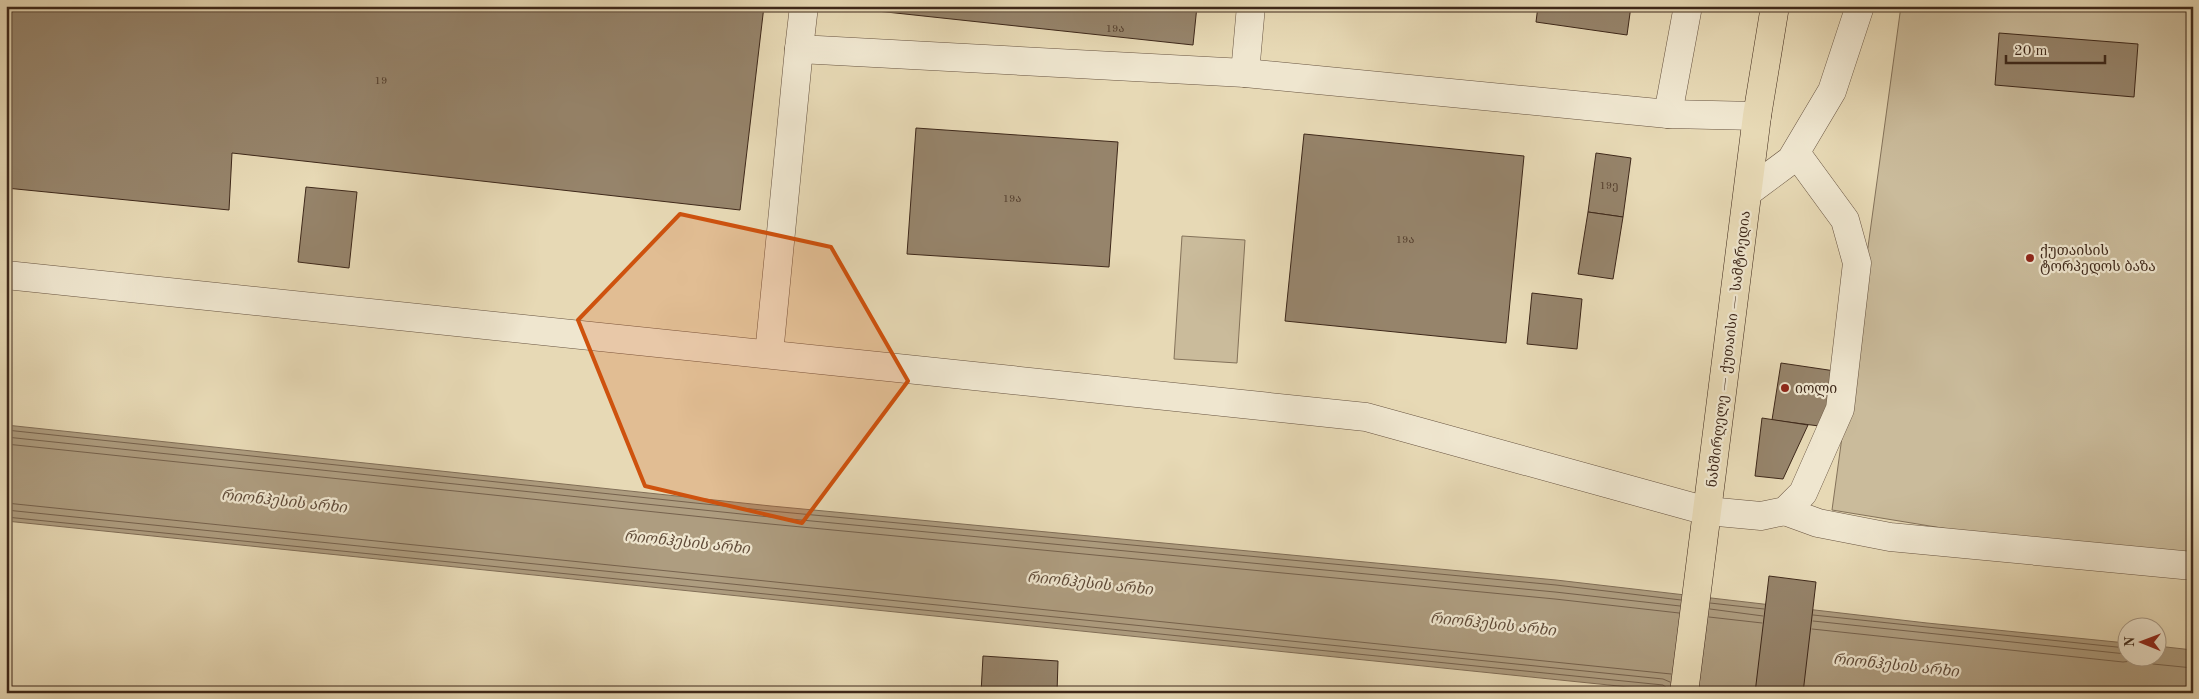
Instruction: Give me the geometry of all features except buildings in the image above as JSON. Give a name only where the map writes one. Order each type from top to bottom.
[{"type":"main road","name":"ნახშირღელე — ქუთაისი — სამტრედია","points":[[1684,693],[1757,116],[1775,6]]},
{"type":"street","points":[[769,354],[804,6]]},
{"type":"street","points":[[1244,73],[1251,6]]},
{"type":"street","points":[[1668,114],[1688,6]]},
{"type":"street","points":[[1748,192],[1791,160],[1796,153],[1832,91],[1860,6]]},
{"type":"street","points":[[799,49],[1244,73],[1668,114],[1757,116]]},
{"type":"street","points":[[1785,511],[1803,493],[1840,409],[1857,263],[1845,220],[1796,153]]},
{"type":"street","points":[[6,275],[1366,417],[1707,511],[1761,516],[1785,511],[1818,523],[1890,537],[2193,566]]},
{"type":"highlighted area","points":[[680,214],[831,247],[908,381],[802,523],[645,486],[578,320]]},
{"type":"shaded area","name":"ქუთაისის ტორპედოს ბაზა","points":[[1901,6],[2193,6],[2193,569],[1832,510]]},
{"type":"shaded area","points":[[1182,236],[1245,240],[1237,363],[1174,359]]},
{"type":"water","name":"რიონჰესის არხი","points":[[6,425],[771,506],[1556,580],[1927,623],[2116,642],[2116,666],[2166,666],[2166,647],[2193,650],[2193,693],[1687,693],[6,521]]},
{"type":"place","name":"ქუთაისის ტორპედოს ბაზა","points":[[2030,258]]},
{"type":"place","name":"იოლი","points":[[1785,388]]}]
